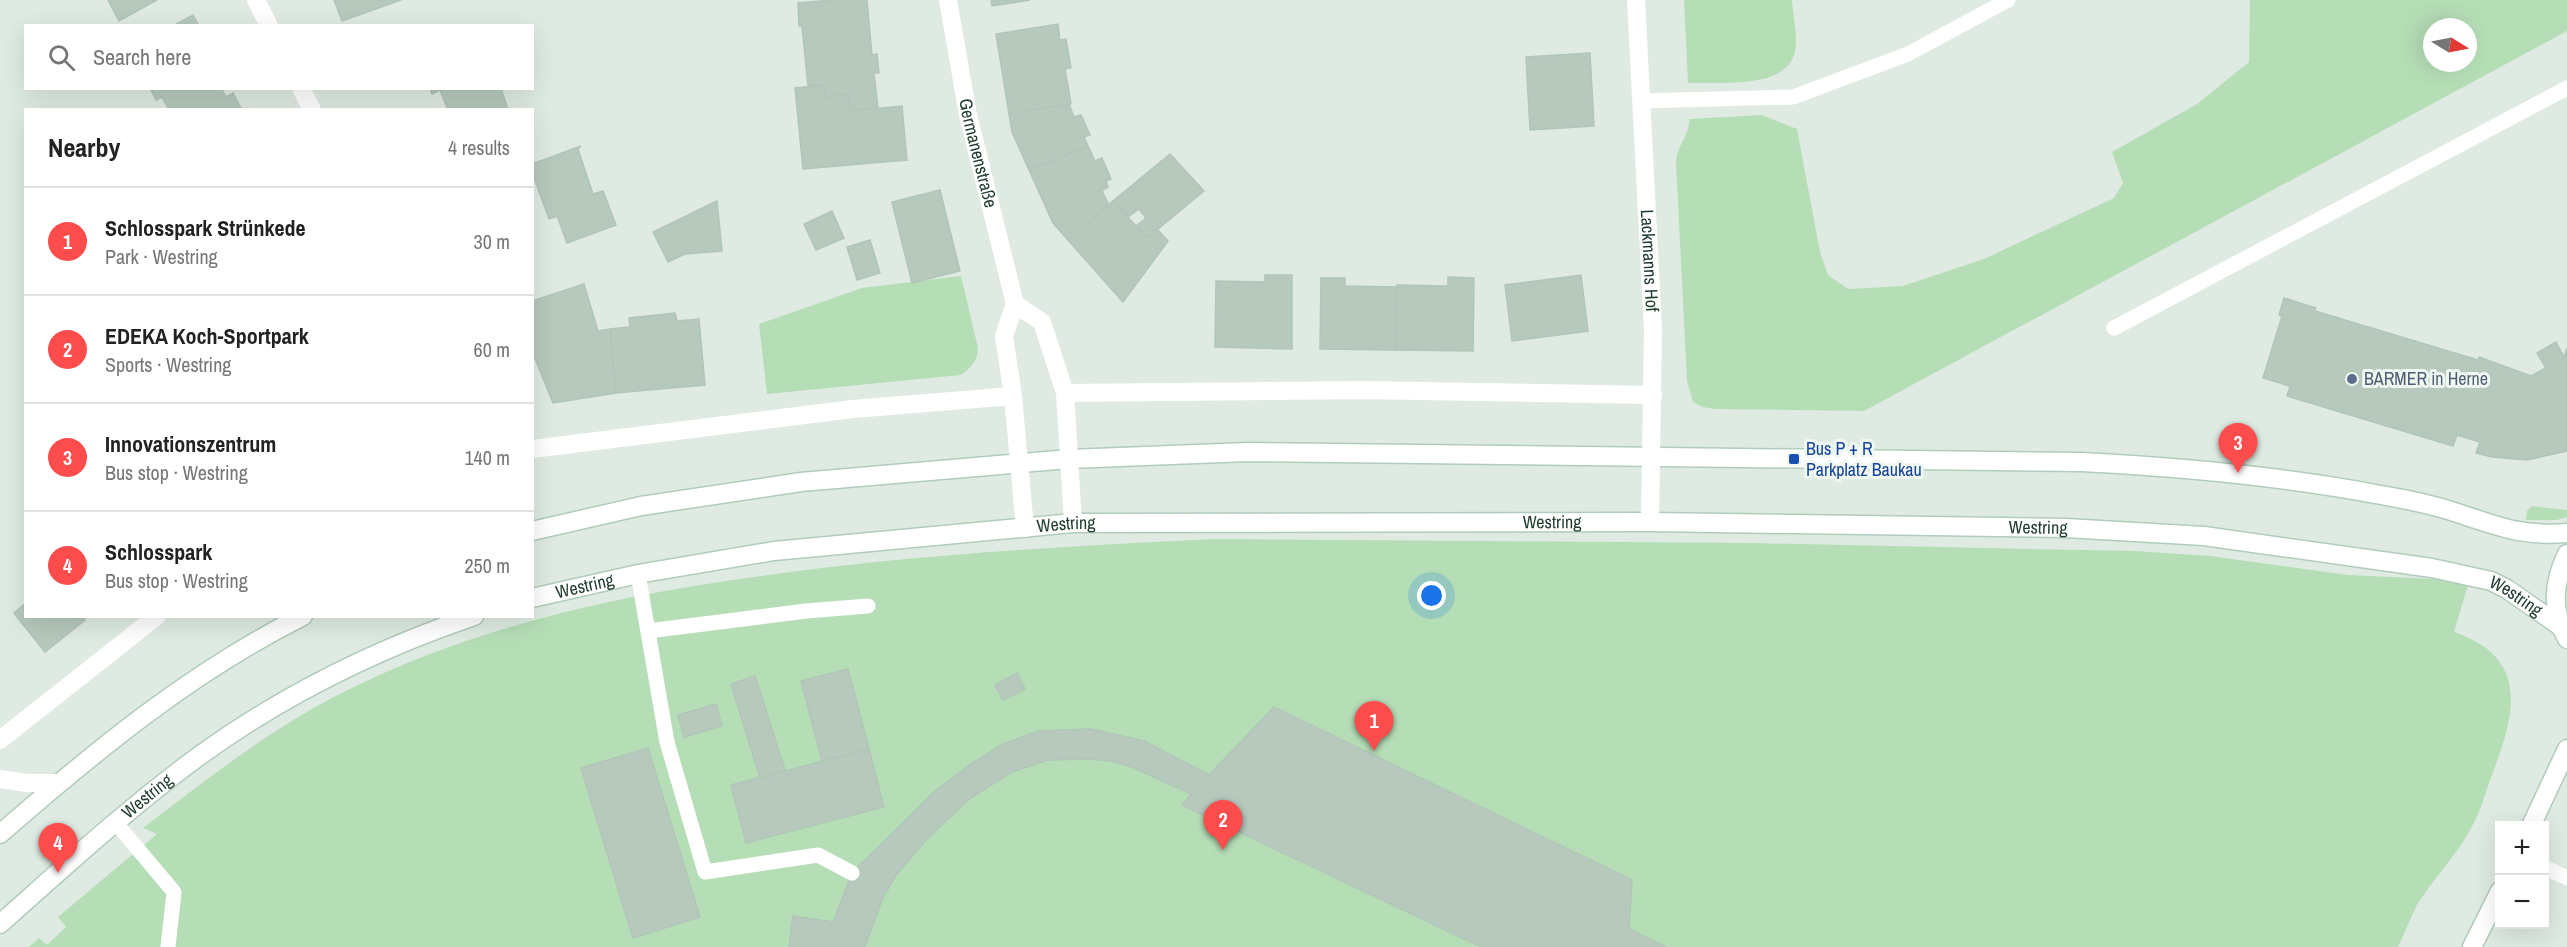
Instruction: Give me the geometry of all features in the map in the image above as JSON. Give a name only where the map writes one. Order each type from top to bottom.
[{"type":"main road","points":[[256,0],[268,24]]},
{"type":"main road","name":"Germanenstraße","points":[[948,0],[968,115],[1015,304]]},
{"type":"main road","name":"Lackmanns Hof","points":[[1636,0],[1653,329],[1650,522]]},
{"type":"main road","points":[[302,90],[311,108]]},
{"type":"main road","points":[[1025,528],[1014,396],[1004,336],[1015,304],[1042,322],[1065,393],[1073,523]]},
{"type":"main road","points":[[1065,393],[1363,390],[1653,395]]},
{"type":"main road","points":[[534,449],[853,408],[1014,396]]},
{"type":"main road","points":[[534,531],[641,507],[801,482],[1019,462],[1248,452],[2081,462],[2168,466],[2238,473],[2384,495],[2446,509],[2523,534],[2567,533]]},
{"type":"main road","name":"Westring","points":[[534,598],[638,574],[774,551],[1073,523],[1421,520],[2066,528],[2204,536],[2432,568],[2491,581],[2516,594],[2563,633]]},
{"type":"main road","points":[[2563,633],[2554,600],[2558,574],[2567,554]]},
{"type":"main road","points":[[0,740],[154,618]]},
{"type":"main road","points":[[0,834],[59,783],[165,701],[238,652],[299,618]]},
{"type":"main road","name":"Westring","points":[[0,924],[116,823],[192,762],[266,713],[339,672],[396,645],[469,618]]},
{"type":"main road","points":[[2533,821],[2567,749]]},
{"type":"main road","points":[[0,779],[26,783],[59,783]]},
{"type":"main road","points":[[2472,947],[2495,899]]},
{"type":"lane","points":[[1641,101],[1793,97],[1908,54],[2008,0]]},
{"type":"lane","points":[[2114,328],[2567,88]]},
{"type":"lane","points":[[638,574],[667,742],[705,872],[818,855],[852,873]]},
{"type":"lane","points":[[648,631],[806,611],[868,606]]},
{"type":"lane","points":[[116,823],[174,892],[168,947]]},
{"type":"lane","points":[[2549,869],[2567,878]]},
{"type":"green space","points":[[1684,0],[1792,0],[1796,45],[1790,64],[1766,78],[1750,81],[1688,83]]},
{"type":"green space","points":[[2250,0],[2567,0],[2567,31],[1864,411],[1715,409],[1693,402],[1687,381],[1676,163],[1689,119],[1762,115],[1797,129],[1820,252],[1828,275],[1848,289],[1903,286],[1984,259],[2114,198],[2123,183],[2112,152],[2197,104],[2249,62]]},
{"type":"green space","points":[[961,276],[978,348],[973,363],[961,375],[767,394],[759,324],[862,288]]},
{"type":"green space","points":[[2532,506],[2567,510],[2567,517],[2557,520],[2526,520],[2527,511]]},
{"type":"green space","points":[[1214,539],[1748,543],[2134,551],[2210,556],[2348,575],[2435,579],[2468,585],[2454,632],[2479,643],[2496,657],[2506,673],[2510,691],[2510,710],[2507,731],[2477,817],[2458,849],[2417,905],[2398,947],[29,947],[39,938],[47,945],[66,927],[58,917],[157,834],[143,828],[246,751],[328,700],[408,663],[459,643],[565,612],[618,600],[783,573],[944,556]]},
{"type":"building","points":[[108,0],[157,0],[119,21]]},
{"type":"building","points":[[334,0],[401,0],[342,21]]},
{"type":"building","points":[[867,0],[872,55],[877,54],[879,73],[874,73],[878,108],[850,111],[848,95],[825,97],[824,85],[808,86],[798,3]]},
{"type":"building","points":[[991,0],[1030,0],[992,6]]},
{"type":"building","points":[[193,15],[198,24],[177,24]]},
{"type":"building","points":[[1058,24],[1060,40],[1066,39],[1071,68],[1065,69],[1071,104],[1009,114],[996,34]]},
{"type":"building","points":[[1590,53],[1594,126],[1530,130],[1526,57]]},
{"type":"building","points":[[824,85],[825,97],[848,95],[850,111],[902,106],[907,160],[803,169],[795,88]]},
{"type":"building","points":[[151,90],[222,90],[226,97],[233,93],[241,108],[168,108],[162,97],[156,100]]},
{"type":"building","points":[[440,90],[502,90],[507,108],[447,108]]},
{"type":"building","points":[[1069,104],[1074,117],[1081,115],[1090,135],[1084,137],[1088,146],[1029,170],[1012,132],[1009,114]]},
{"type":"building","points":[[581,146],[578,149],[593,194],[603,191],[616,225],[567,243],[557,216],[549,219],[534,178],[534,163]]},
{"type":"building","points":[[1088,146],[1095,161],[1102,158],[1111,179],[1106,181],[1108,187],[1102,191],[1109,205],[1068,240],[1053,223],[1029,170]]},
{"type":"building","points":[[1170,154],[1204,191],[1147,238],[1136,226],[1146,218],[1139,209],[1128,217],[1113,201]]},
{"type":"building","points":[[940,190],[960,271],[912,283],[892,202]]},
{"type":"building","points":[[717,201],[722,251],[685,254],[668,262],[653,232]]},
{"type":"building","points":[[1113,201],[1147,238],[1157,229],[1168,241],[1123,302],[1068,240]]},
{"type":"building","points":[[832,211],[844,238],[816,250],[804,224]]},
{"type":"building","points":[[870,240],[880,273],[857,280],[847,247]]},
{"type":"building","points":[[1265,275],[1292,275],[1292,349],[1215,347],[1216,281],[1265,282]]},
{"type":"building","points":[[1581,275],[1588,331],[1512,341],[1505,285]]},
{"type":"building","points":[[1448,277],[1474,278],[1473,351],[1395,350],[1397,285],[1448,286]]},
{"type":"building","points":[[1321,278],[1345,278],[1345,286],[1396,287],[1395,350],[1320,349]]},
{"type":"building","points":[[584,284],[598,331],[610,329],[616,393],[553,403],[534,356],[534,300]]},
{"type":"building","points":[[2284,298],[2316,308],[2315,311],[2478,360],[2479,357],[2531,376],[2546,368],[2537,353],[2556,342],[2564,357],[2567,348],[2567,451],[2527,460],[2492,457],[2476,453],[2480,442],[2457,435],[2453,446],[2287,396],[2290,386],[2263,378],[2282,316],[2279,315]]},
{"type":"building","points":[[675,313],[677,321],[699,319],[705,385],[616,393],[610,329],[630,327],[629,318]]},
{"type":"building","points":[[24,605],[24,618],[84,618],[85,620],[45,652],[14,613]]},
{"type":"building","points":[[848,669],[869,749],[822,761],[801,681]]},
{"type":"building","points":[[1017,673],[1025,689],[1003,700],[995,685]]},
{"type":"building","points":[[755,676],[785,770],[760,778],[731,684]]},
{"type":"building","points":[[716,704],[722,726],[684,737],[678,715]]},
{"type":"building","points":[[1274,707],[1632,880],[1629,929],[1666,947],[1481,947],[1182,805],[1191,794],[1132,767],[1111,761],[1090,759],[1048,760],[1012,772],[969,799],[927,839],[896,875],[882,900],[865,947],[789,947],[793,916],[833,922],[852,873],[934,792],[969,765],[1003,744],[1038,731],[1091,729],[1144,741],[1209,775]]},
{"type":"building","points":[[648,748],[700,917],[633,938],[581,768]]},
{"type":"building","points":[[869,749],[884,807],[746,843],[731,785]]},
{"type":"place","name":"BARMER in Herne","points":[[2352,379]]},
{"type":"place","name":"Bus P + R Parkplatz Baukau","points":[[1794,459]]},
{"type":"place","name":"Innovationszentrum","points":[[2238,473]]},
{"type":"place","name":"Schlosspark Strünkede","points":[[1374,751]]},
{"type":"place","name":"EDEKA Koch-Sportpark","points":[[1223,850]]},
{"type":"place","name":"Schlosspark","points":[[58,873]]}]
